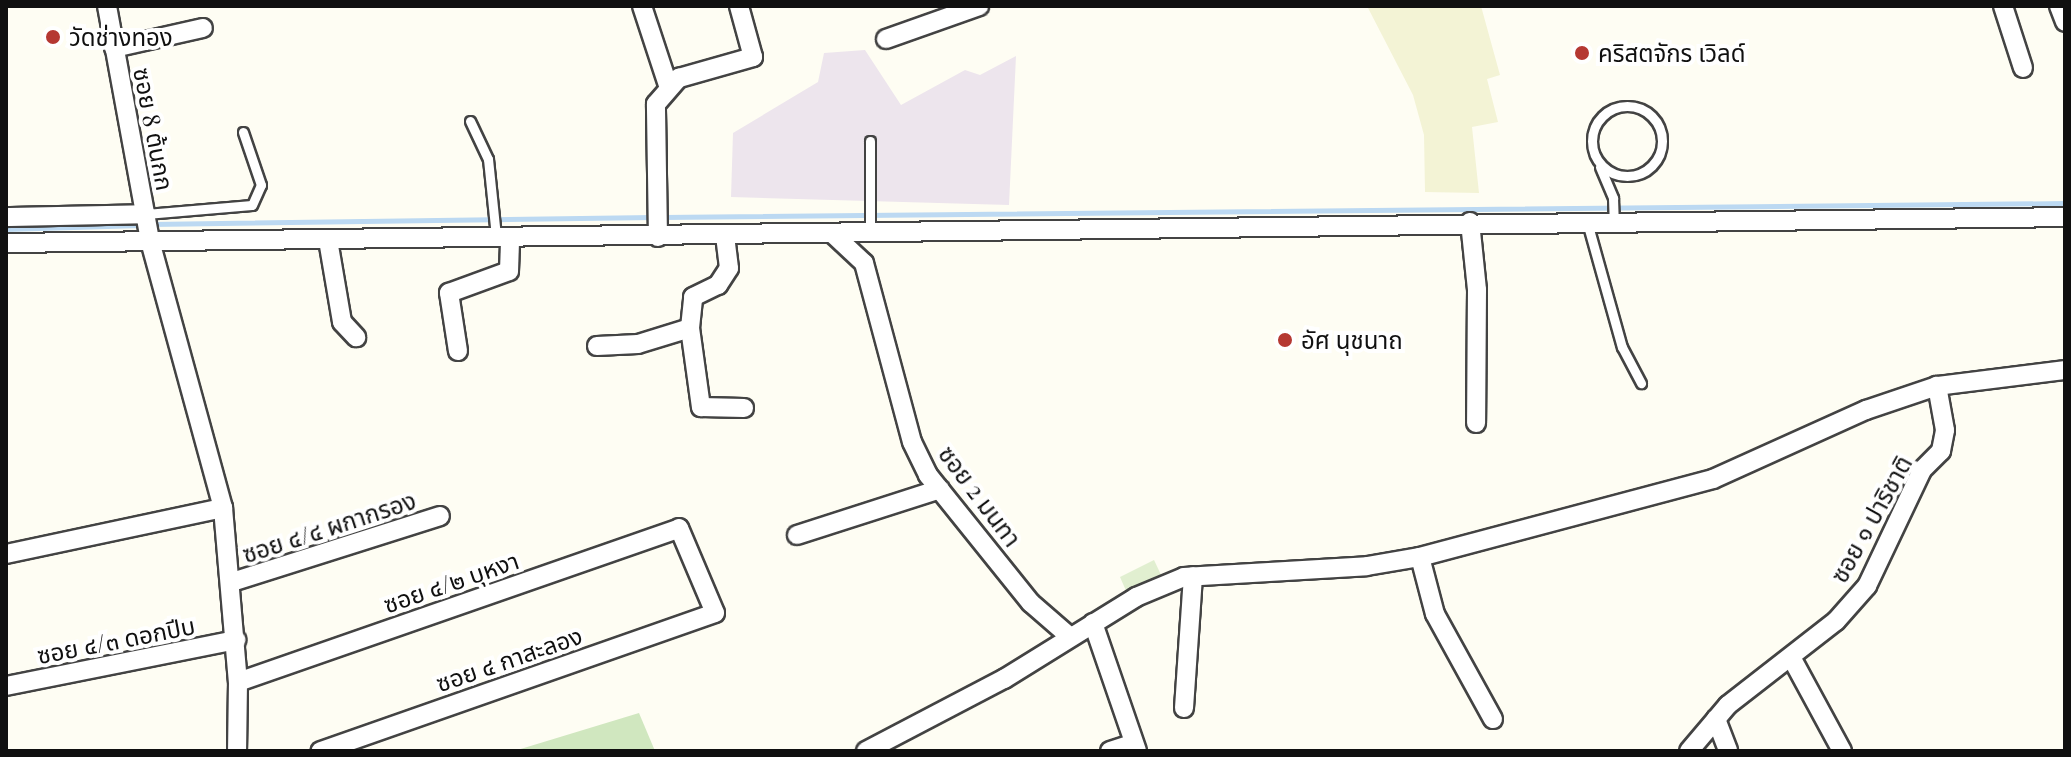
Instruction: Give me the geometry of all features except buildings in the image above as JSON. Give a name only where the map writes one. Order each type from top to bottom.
[{"type":"street","name":"ซอย 8 ต้นกก","points":[[107,6],[150,241],[223,508],[236,640],[237,751]]},
{"type":"street","points":[[642,6],[668,85],[654,119],[658,223]]},
{"type":"street","points":[[668,85],[753,57],[739,6]]},
{"type":"street","points":[[886,39],[979,6]]},
{"type":"street","points":[[2003,6],[2023,68]]},
{"type":"street","points":[[2059,6],[2065,22]]},
{"type":"street","points":[[114,48],[203,28]]},
{"type":"street","points":[[6,217],[146,214]]},
{"type":"street","points":[[6,243],[503,238],[658,223],[725,236],[834,235],[870,229],[1587,222],[1614,218],[2065,217]]},
{"type":"street","points":[[1470,222],[1477,290],[1476,423]]},
{"type":"street","name":"ซอย 2 มนทา","points":[[834,235],[864,263],[912,442],[940,489],[1031,603],[1069,636]]},
{"type":"street","points":[[725,236],[729,268],[718,285],[693,297],[690,328],[701,407],[744,408]]},
{"type":"street","points":[[458,351],[449,293],[509,271],[503,238]]},
{"type":"street","points":[[328,240],[342,322],[356,337]]},
{"type":"street","points":[[597,346],[638,344],[690,328]]},
{"type":"street","points":[[866,751],[1004,679],[1136,597],[1193,576],[1367,566],[1420,557],[1713,479],[1866,410],[1937,386],[2065,370]]},
{"type":"street","name":"ซอย ๑ ปาริชาติ","points":[[1689,751],[1716,719],[1836,621],[1867,586],[1922,470],[1941,451],[1945,430],[1937,386]]},
{"type":"street","points":[[797,535],[940,489]]},
{"type":"street","points":[[6,554],[223,508]]},
{"type":"street","name":"ซอย ๔/๔ ผกากรอง","points":[[232,582],[440,516]]},
{"type":"street","name":"ซอย ๔ กาสะลอง","points":[[320,751],[715,613],[679,528]]},
{"type":"street","name":"ซอย ๔/๒ บุหงา","points":[[238,682],[679,528]]},
{"type":"street","points":[[1420,557],[1435,614],[1493,719]]},
{"type":"street","points":[[1184,708],[1193,576]]},
{"type":"street","points":[[1093,623],[1135,747],[1110,751]]},
{"type":"street","name":"ซอย ๔/๓ ดอกปีบ","points":[[6,686],[236,640]]},
{"type":"street","points":[[1791,657],[1842,751]]},
{"type":"street","points":[[1716,719],[1728,751]]},
{"type":"lane","points":[[1599,162],[1622,176],[1648,169],[1661,146],[1655,120],[1631,106],[1605,113],[1592,136],[1599,162],[1613,198],[1614,218]]},
{"type":"lane","points":[[470,121],[488,159],[494,209],[503,238]]},
{"type":"lane","points":[[146,214],[252,205],[261,185],[243,132]]},
{"type":"lane","points":[[870,141],[870,229]]},
{"type":"lane","points":[[1587,222],[1622,347],[1641,383]]},
{"type":"shaded area","points":[[865,50],[901,105],[965,70],[980,75],[1016,56],[1009,205],[731,197],[733,133],[818,82],[824,53]]},
{"type":"green space","points":[[1367,6],[1481,6],[1500,75],[1487,79],[1498,122],[1472,127],[1479,193],[1425,192],[1424,135],[1413,95]]},
{"type":"green space","points":[[1154,560],[1162,577],[1127,593],[1120,577]]},
{"type":"green space","points":[[639,713],[655,751],[514,751]]},
{"type":"waterway","points":[[663,217],[2065,203]]},
{"type":"waterway","points":[[151,224],[653,217]]},
{"type":"waterway","points":[[6,229],[141,225]]},
{"type":"place","name":"วัดช่างทอง","points":[[53,37]]},
{"type":"place","name":"คริสตจักร เวิลด์","points":[[1582,53]]},
{"type":"place","name":"อัศ นุชนาถ","points":[[1285,340]]}]
